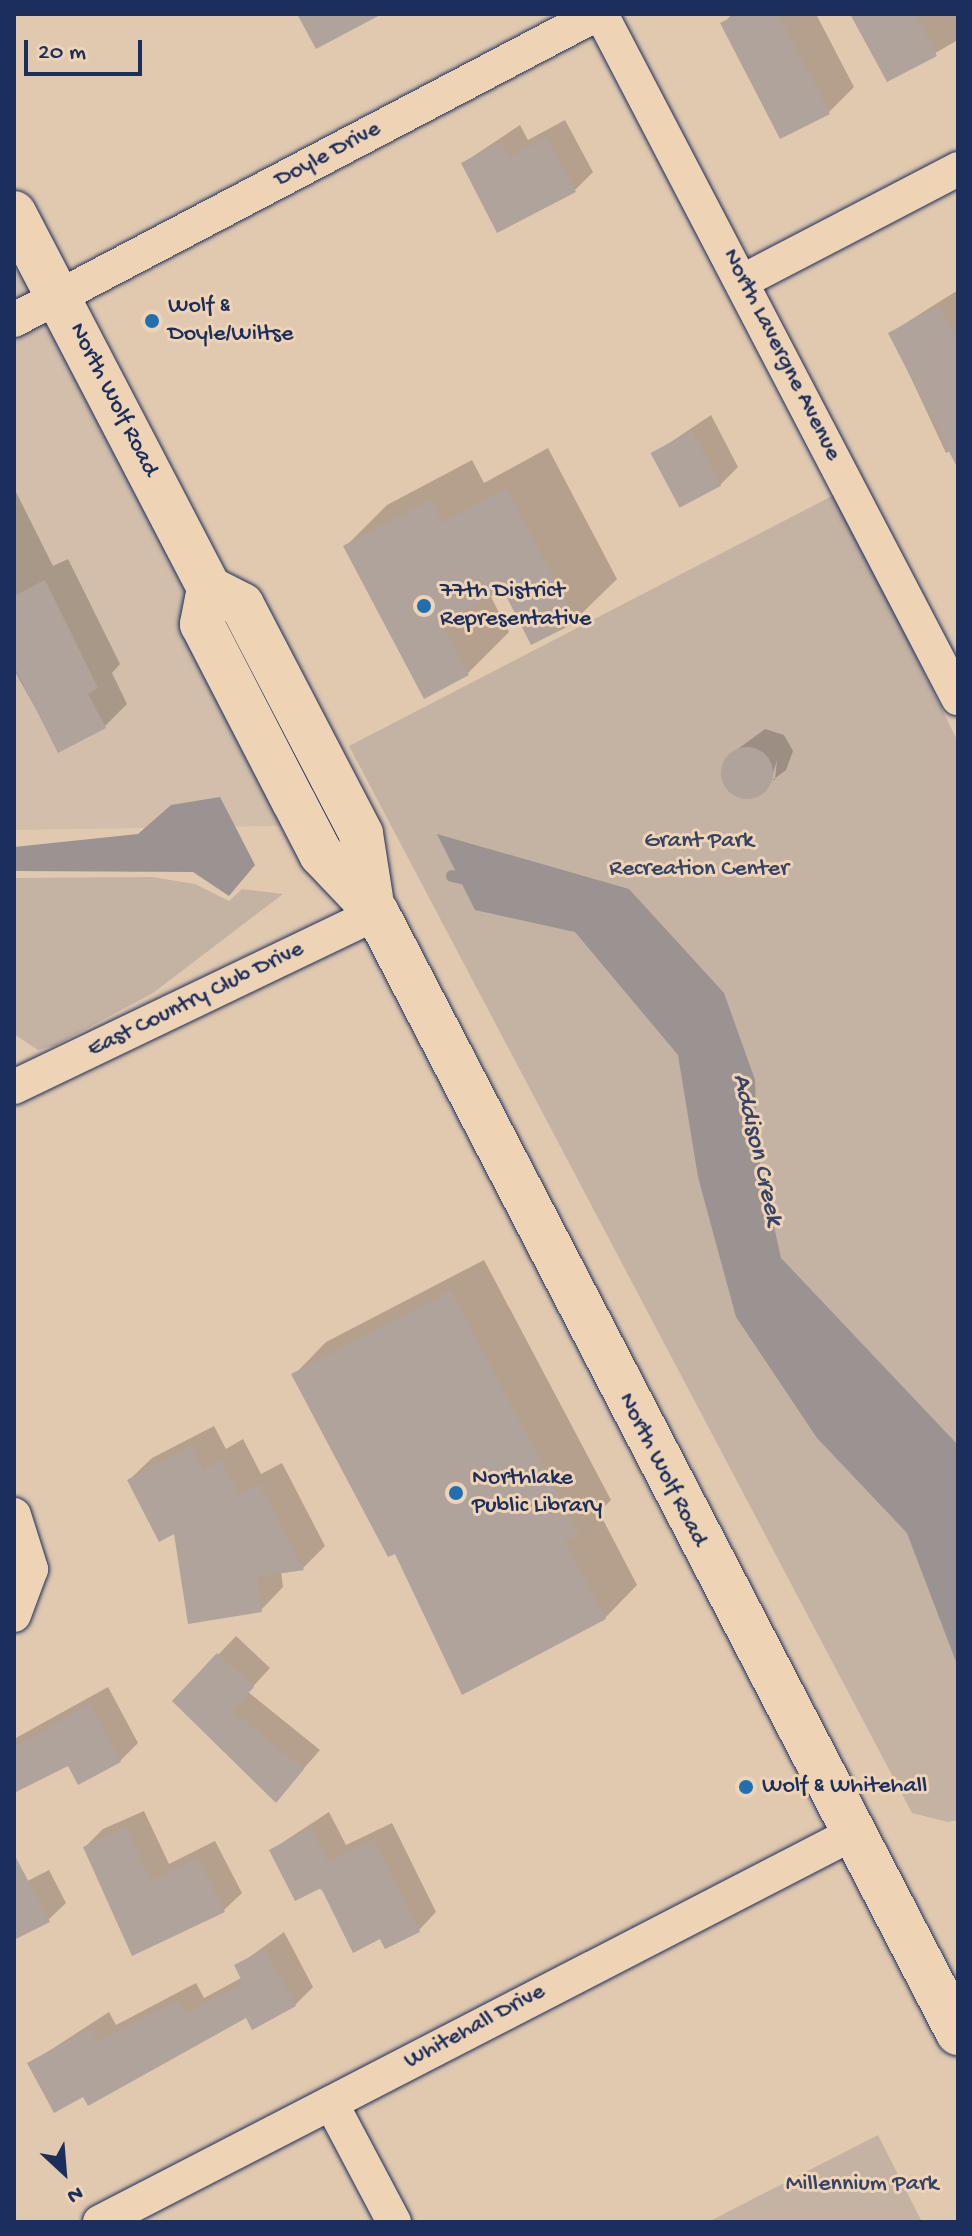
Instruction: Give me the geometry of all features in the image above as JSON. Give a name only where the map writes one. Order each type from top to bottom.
[{"type":"main road","name":"North Wolf Road","points":[[14,213],[209,588],[202,624],[294,802],[321,854],[375,909],[852,1834],[958,2033]]},
{"type":"street","name":"North Lavergne Avenue","points":[[599,14],[743,281],[958,698]]},
{"type":"street","name":"Doyle Drive","points":[[14,320],[599,14]]},
{"type":"street","points":[[743,281],[958,169]]},
{"type":"street","name":"East Country Club Drive","points":[[19,1078],[375,909]]},
{"type":"street","points":[[14,1515],[31,1569],[14,1615]]},
{"type":"street","name":"Whitehall Drive","points":[[100,2222],[852,1834]]},
{"type":"street","points":[[331,2103],[394,2222]]},
{"type":"shaded area","points":[[14,213],[59,296],[331,825],[14,830]]},
{"type":"green space","name":"Grant Park Recreation Center","points":[[836,494],[958,742],[958,1820],[948,1822],[912,1813],[349,746]]},
{"type":"green space","points":[[152,877],[195,884],[229,901],[242,889],[283,894],[153,993],[54,1046],[38,1050],[14,1034],[14,878]]},
{"type":"green space","name":"Millennium Park","points":[[878,2135],[922,2222],[708,2222]]},
{"type":"water","points":[[220,797],[255,865],[229,896],[193,872],[14,871],[14,847],[138,834],[171,805]]},
{"type":"water","points":[[437,834],[629,889],[724,993],[755,1080],[757,1150],[781,1258],[958,1445],[958,1667],[907,1533],[817,1438],[736,1317],[698,1177],[678,1055],[575,932],[475,910]]},
{"type":"building","points":[[297,14],[382,14],[316,49]]},
{"type":"building","points":[[738,14],[778,14],[830,114],[780,139],[720,23]]},
{"type":"building","points":[[850,14],[915,14],[937,56],[887,82]]},
{"type":"building","points":[[547,137],[576,192],[497,233],[461,163],[501,142],[509,157]]},
{"type":"building","points":[[939,306],[958,344],[958,469],[888,333]]},
{"type":"building","points":[[692,431],[721,486],[680,508],[651,453]]},
{"type":"building","name":"77th District Representative","points":[[506,488],[577,622],[531,645],[503,590],[441,623],[469,675],[424,699],[343,546],[430,500],[443,523]]},
{"type":"building","points":[[45,580],[98,688],[88,694],[106,728],[58,753],[14,666],[14,596]]},
{"type":"building","points":[[747,747],[766,754],[773,773],[766,792],[747,799],[728,792],[721,773],[728,754]]},
{"type":"building","name":"Northlake Public Library","points":[[451,1291],[579,1534],[565,1541],[606,1619],[462,1695],[395,1554],[388,1557],[291,1374]]},
{"type":"building","points":[[191,1446],[203,1470],[221,1460],[239,1495],[259,1484],[304,1570],[257,1577],[262,1612],[188,1624],[174,1534],[159,1542],[127,1480]]},
{"type":"building","points":[[217,1653],[254,1687],[232,1711],[304,1769],[276,1803],[172,1701]]},
{"type":"building","points":[[90,1703],[121,1762],[78,1785],[68,1766],[14,1793],[14,1748]]},
{"type":"building","points":[[126,1827],[151,1881],[197,1857],[225,1912],[132,1956],[83,1847]]},
{"type":"building","points":[[311,1828],[328,1862],[373,1839],[420,1932],[385,1949],[380,1939],[353,1953],[321,1888],[295,1901],[269,1850]]},
{"type":"building","points":[[14,1854],[50,1922],[14,1940]]},
{"type":"building","points":[[265,1949],[296,2006],[252,2030],[246,2018],[88,2106],[83,2097],[54,2113],[27,2063],[91,2028],[98,2042],[178,2000],[186,2014],[243,1983],[234,1965]]},
{"type":"waterway","name":"Addison Creek","points":[[452,876],[473,881]]},
{"type":"place","name":"Wolf & Doyle/Wiltse","points":[[152,321]]},
{"type":"place","name":"77th District Representative","points":[[424,606]]},
{"type":"place","name":"Northlake Public Library","points":[[456,1493]]},
{"type":"place","name":"Wolf & Whitehall","points":[[746,1787]]}]
